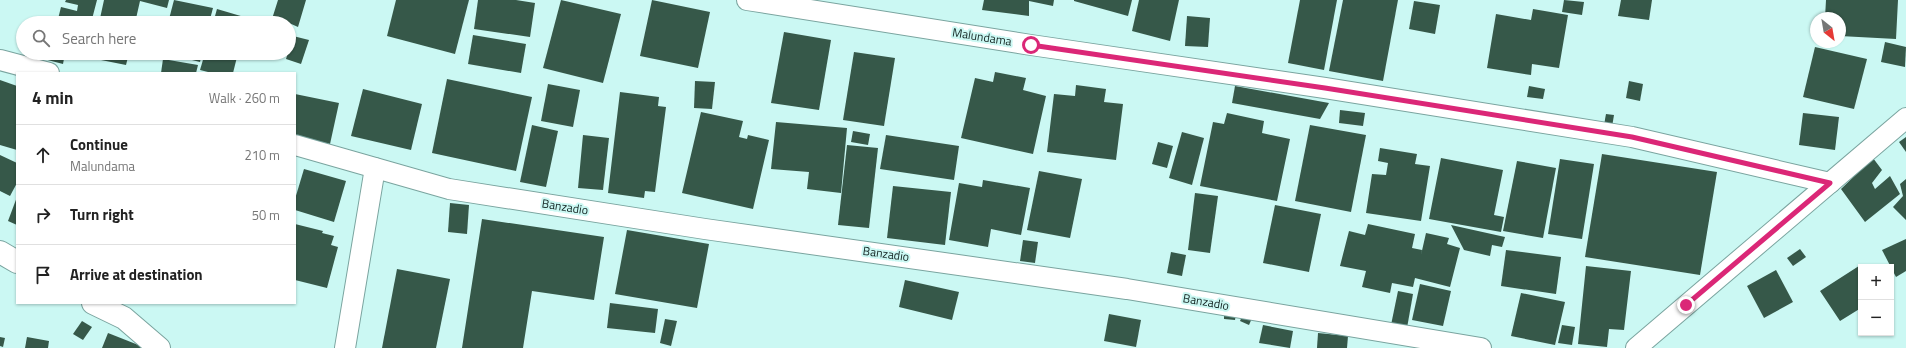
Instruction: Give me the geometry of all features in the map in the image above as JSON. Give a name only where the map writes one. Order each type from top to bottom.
[{"type":"street","name":"Malundama","points":[[748,0],[1023,44],[1325,88],[1632,137],[1830,183]]},
{"type":"street","points":[[0,60],[45,72]]},
{"type":"street","points":[[1636,348],[1906,118]]},
{"type":"street","name":"Banzadio","points":[[296,145],[449,189],[705,229],[1127,289],[1481,348]]},
{"type":"street","points":[[344,348],[375,168]]},
{"type":"street","points":[[0,252],[16,261]]},
{"type":"street","points":[[95,304],[124,318],[159,348]]},
{"type":"building","points":[[66,0],[97,0],[93,16],[59,16],[61,7],[77,11],[78,5],[65,2]]},
{"type":"building","points":[[104,0],[169,0],[167,8],[140,1],[137,16],[101,16]]},
{"type":"building","points":[[174,0],[213,8],[211,16],[170,16]]},
{"type":"building","points":[[278,0],[306,0],[298,27],[296,26],[296,16],[273,16]]},
{"type":"building","points":[[396,0],[469,0],[455,54],[387,36]]},
{"type":"building","points":[[478,0],[516,0],[535,3],[530,37],[474,29]]},
{"type":"building","points":[[561,0],[621,14],[603,83],[543,68]]},
{"type":"building","points":[[652,0],[710,12],[698,68],[640,56]]},
{"type":"building","points":[[984,0],[1054,0],[1053,6],[1029,1],[1029,16],[982,10]]},
{"type":"building","points":[[1074,0],[1132,0],[1128,16]]},
{"type":"building","points":[[1139,0],[1179,0],[1170,41],[1132,31]]},
{"type":"building","points":[[1300,0],[1337,0],[1324,70],[1288,63]]},
{"type":"building","points":[[1343,0],[1398,0],[1383,81],[1329,71]]},
{"type":"building","points":[[1564,0],[1584,2],[1582,15],[1562,12]]},
{"type":"building","points":[[1621,0],[1652,0],[1649,20],[1618,16]]},
{"type":"building","points":[[1826,0],[1898,0],[1896,39],[1846,36],[1846,12],[1825,12]]},
{"type":"building","points":[[1414,1],[1440,5],[1435,34],[1409,29]]},
{"type":"building","points":[[217,9],[240,16],[215,16]]},
{"type":"building","points":[[1533,9],[1568,15],[1559,68],[1532,64],[1531,75],[1487,68],[1496,14],[1531,20]]},
{"type":"building","points":[[1187,16],[1210,18],[1208,47],[1185,46]]},
{"type":"building","points":[[784,32],[831,40],[819,110],[771,103]]},
{"type":"building","points":[[473,35],[526,44],[521,73],[468,64]]},
{"type":"building","points":[[296,37],[309,40],[301,64],[289,60],[296,60]]},
{"type":"building","points":[[1885,42],[1906,47],[1905,67],[1881,62]]},
{"type":"building","points":[[1815,48],[1867,59],[1854,109],[1803,97]]},
{"type":"building","points":[[854,52],[895,58],[884,126],[843,120]]},
{"type":"building","points":[[48,60],[64,60],[63,64]]},
{"type":"building","points":[[101,60],[127,60],[126,65]]},
{"type":"building","points":[[163,60],[198,65],[196,72],[161,72]]},
{"type":"building","points":[[203,60],[236,60],[233,72],[208,72],[200,70]]},
{"type":"building","points":[[995,72],[1026,78],[1023,90],[1046,96],[1033,154],[961,138],[975,78],[993,82]]},
{"type":"building","points":[[447,79],[532,97],[516,171],[432,153]]},
{"type":"building","points":[[0,80],[16,86],[16,150],[0,145]]},
{"type":"building","points":[[695,81],[715,82],[712,109],[694,108]]},
{"type":"building","points":[[1629,81],[1643,84],[1640,101],[1626,98]]},
{"type":"building","points":[[548,84],[580,90],[573,127],[541,121]]},
{"type":"building","points":[[1076,85],[1106,89],[1104,102],[1123,104],[1116,160],[1047,152],[1054,94],[1075,96]]},
{"type":"building","points":[[1235,86],[1329,103],[1320,119],[1232,103]]},
{"type":"building","points":[[1529,86],[1545,89],[1543,99],[1527,97]]},
{"type":"building","points":[[363,89],[422,104],[411,150],[351,136]]},
{"type":"building","points":[[620,92],[659,97],[658,106],[666,107],[655,192],[645,191],[644,198],[608,193]]},
{"type":"building","points":[[296,94],[339,103],[330,144],[296,136]]},
{"type":"building","points":[[1340,110],[1365,113],[1363,126],[1339,123]]},
{"type":"building","points":[[701,112],[743,121],[739,137],[747,139],[748,135],[769,140],[753,209],[682,193]]},
{"type":"building","points":[[1227,113],[1264,121],[1262,133],[1290,139],[1277,201],[1200,186],[1213,122],[1224,124]]},
{"type":"building","points":[[1803,113],[1839,117],[1835,150],[1799,145]]},
{"type":"building","points":[[1606,114],[1614,115],[1612,127],[1604,125]]},
{"type":"building","points":[[776,122],[847,128],[841,193],[807,189],[809,172],[771,169]]},
{"type":"building","points":[[532,125],[558,131],[546,187],[520,182]]},
{"type":"building","points":[[1310,125],[1366,135],[1351,212],[1295,201]]},
{"type":"building","points":[[853,131],[870,134],[868,145],[851,142]]},
{"type":"building","points":[[1182,132],[1204,138],[1192,185],[1169,178]]},
{"type":"building","points":[[583,135],[609,138],[603,190],[578,188]]},
{"type":"building","points":[[886,135],[959,146],[954,180],[880,169]]},
{"type":"building","points":[[1906,137],[1906,152],[1899,142]]},
{"type":"building","points":[[1158,142],[1173,146],[1167,168],[1152,164]]},
{"type":"building","points":[[847,145],[878,148],[869,228],[838,225]]},
{"type":"building","points":[[1380,148],[1417,154],[1415,164],[1430,166],[1421,221],[1366,213],[1372,174],[1386,175],[1388,163],[1378,161]]},
{"type":"building","points":[[1602,154],[1717,172],[1700,275],[1585,257]]},
{"type":"building","points":[[0,155],[16,163],[16,185],[10,196],[0,191]]},
{"type":"building","points":[[1441,158],[1503,170],[1494,215],[1504,217],[1501,232],[1429,219]]},
{"type":"building","points":[[1873,158],[1882,170],[1872,183],[1875,189],[1890,176],[1900,194],[1865,222],[1841,189]]},
{"type":"building","points":[[1560,159],[1594,164],[1582,239],[1548,234]]},
{"type":"building","points":[[1517,161],[1556,168],[1543,238],[1503,231]]},
{"type":"building","points":[[304,169],[346,181],[334,222],[296,210],[296,196]]},
{"type":"building","points":[[1039,171],[1082,179],[1070,238],[1027,230]]},
{"type":"building","points":[[1906,179],[1906,220],[1893,207],[1903,196],[1900,184]]},
{"type":"building","points":[[983,180],[1030,188],[1021,235],[991,229],[988,247],[949,240],[959,183],[982,187]]},
{"type":"building","points":[[893,186],[951,192],[945,245],[887,238]]},
{"type":"building","points":[[1195,193],[1218,196],[1210,253],[1188,250]]},
{"type":"building","points":[[16,200],[16,225],[8,221]]},
{"type":"building","points":[[450,203],[469,205],[467,234],[448,232]]},
{"type":"building","points":[[1275,205],[1321,214],[1309,272],[1263,263]]},
{"type":"building","points":[[482,219],[604,237],[594,300],[532,291],[523,348],[462,348]]},
{"type":"building","points":[[296,224],[323,231],[322,233],[334,236],[331,245],[338,247],[327,288],[296,280]]},
{"type":"building","points":[[1368,224],[1415,234],[1412,248],[1422,250],[1421,255],[1426,233],[1449,238],[1447,244],[1460,248],[1450,287],[1415,278],[1413,287],[1392,283],[1390,293],[1362,287],[1366,271],[1340,266],[1349,231],[1365,235]]},
{"type":"building","points":[[1451,225],[1505,237],[1502,247],[1492,245],[1490,256],[1464,250]]},
{"type":"building","points":[[627,230],[709,244],[697,308],[615,294]]},
{"type":"building","points":[[1906,239],[1906,271],[1896,277],[1894,273],[1894,264],[1889,264],[1882,250]]},
{"type":"building","points":[[1023,240],[1038,242],[1035,263],[1020,261]]},
{"type":"building","points":[[1800,249],[1806,257],[1793,266],[1787,258]]},
{"type":"building","points":[[1506,250],[1561,257],[1556,294],[1501,286]]},
{"type":"building","points":[[1171,252],[1186,255],[1182,276],[1167,273]]},
{"type":"building","points":[[1586,266],[1631,271],[1624,330],[1609,329],[1607,347],[1578,344]]},
{"type":"building","points":[[1858,267],[1858,310],[1840,321],[1820,291]]},
{"type":"building","points":[[397,269],[450,279],[436,348],[382,348]]},
{"type":"building","points":[[1776,270],[1793,302],[1764,318],[1747,286]]},
{"type":"building","points":[[905,280],[959,292],[952,320],[899,307]]},
{"type":"building","points":[[1420,284],[1451,291],[1443,326],[1412,320]]},
{"type":"building","points":[[1398,291],[1413,294],[1407,328],[1391,325]]},
{"type":"building","points":[[1521,293],[1565,302],[1555,345],[1511,336]]},
{"type":"building","points":[[610,303],[658,309],[655,333],[607,328]]},
{"type":"building","points":[[1244,312],[1253,316],[1249,325],[1240,321]]},
{"type":"building","points":[[1224,313],[1236,314],[1235,320],[1224,319]]},
{"type":"building","points":[[1109,314],[1141,320],[1136,347],[1104,341]]},
{"type":"building","points":[[665,319],[677,321],[671,346],[660,343]]},
{"type":"building","points":[[82,321],[92,327],[83,340],[73,334]]},
{"type":"building","points":[[1263,325],[1293,331],[1290,348],[1259,343]]},
{"type":"building","points":[[1562,325],[1575,327],[1572,345],[1558,343]]},
{"type":"building","points":[[108,333],[146,348],[102,348]]},
{"type":"building","points":[[1318,333],[1348,336],[1347,348],[1317,348]]},
{"type":"building","points":[[0,337],[5,338],[3,347],[0,346]]},
{"type":"building","points":[[27,337],[49,341],[48,348],[25,348]]},
{"type":"route","points":[[1031,45],[1325,88],[1632,137],[1830,183],[1686,305]]}]
